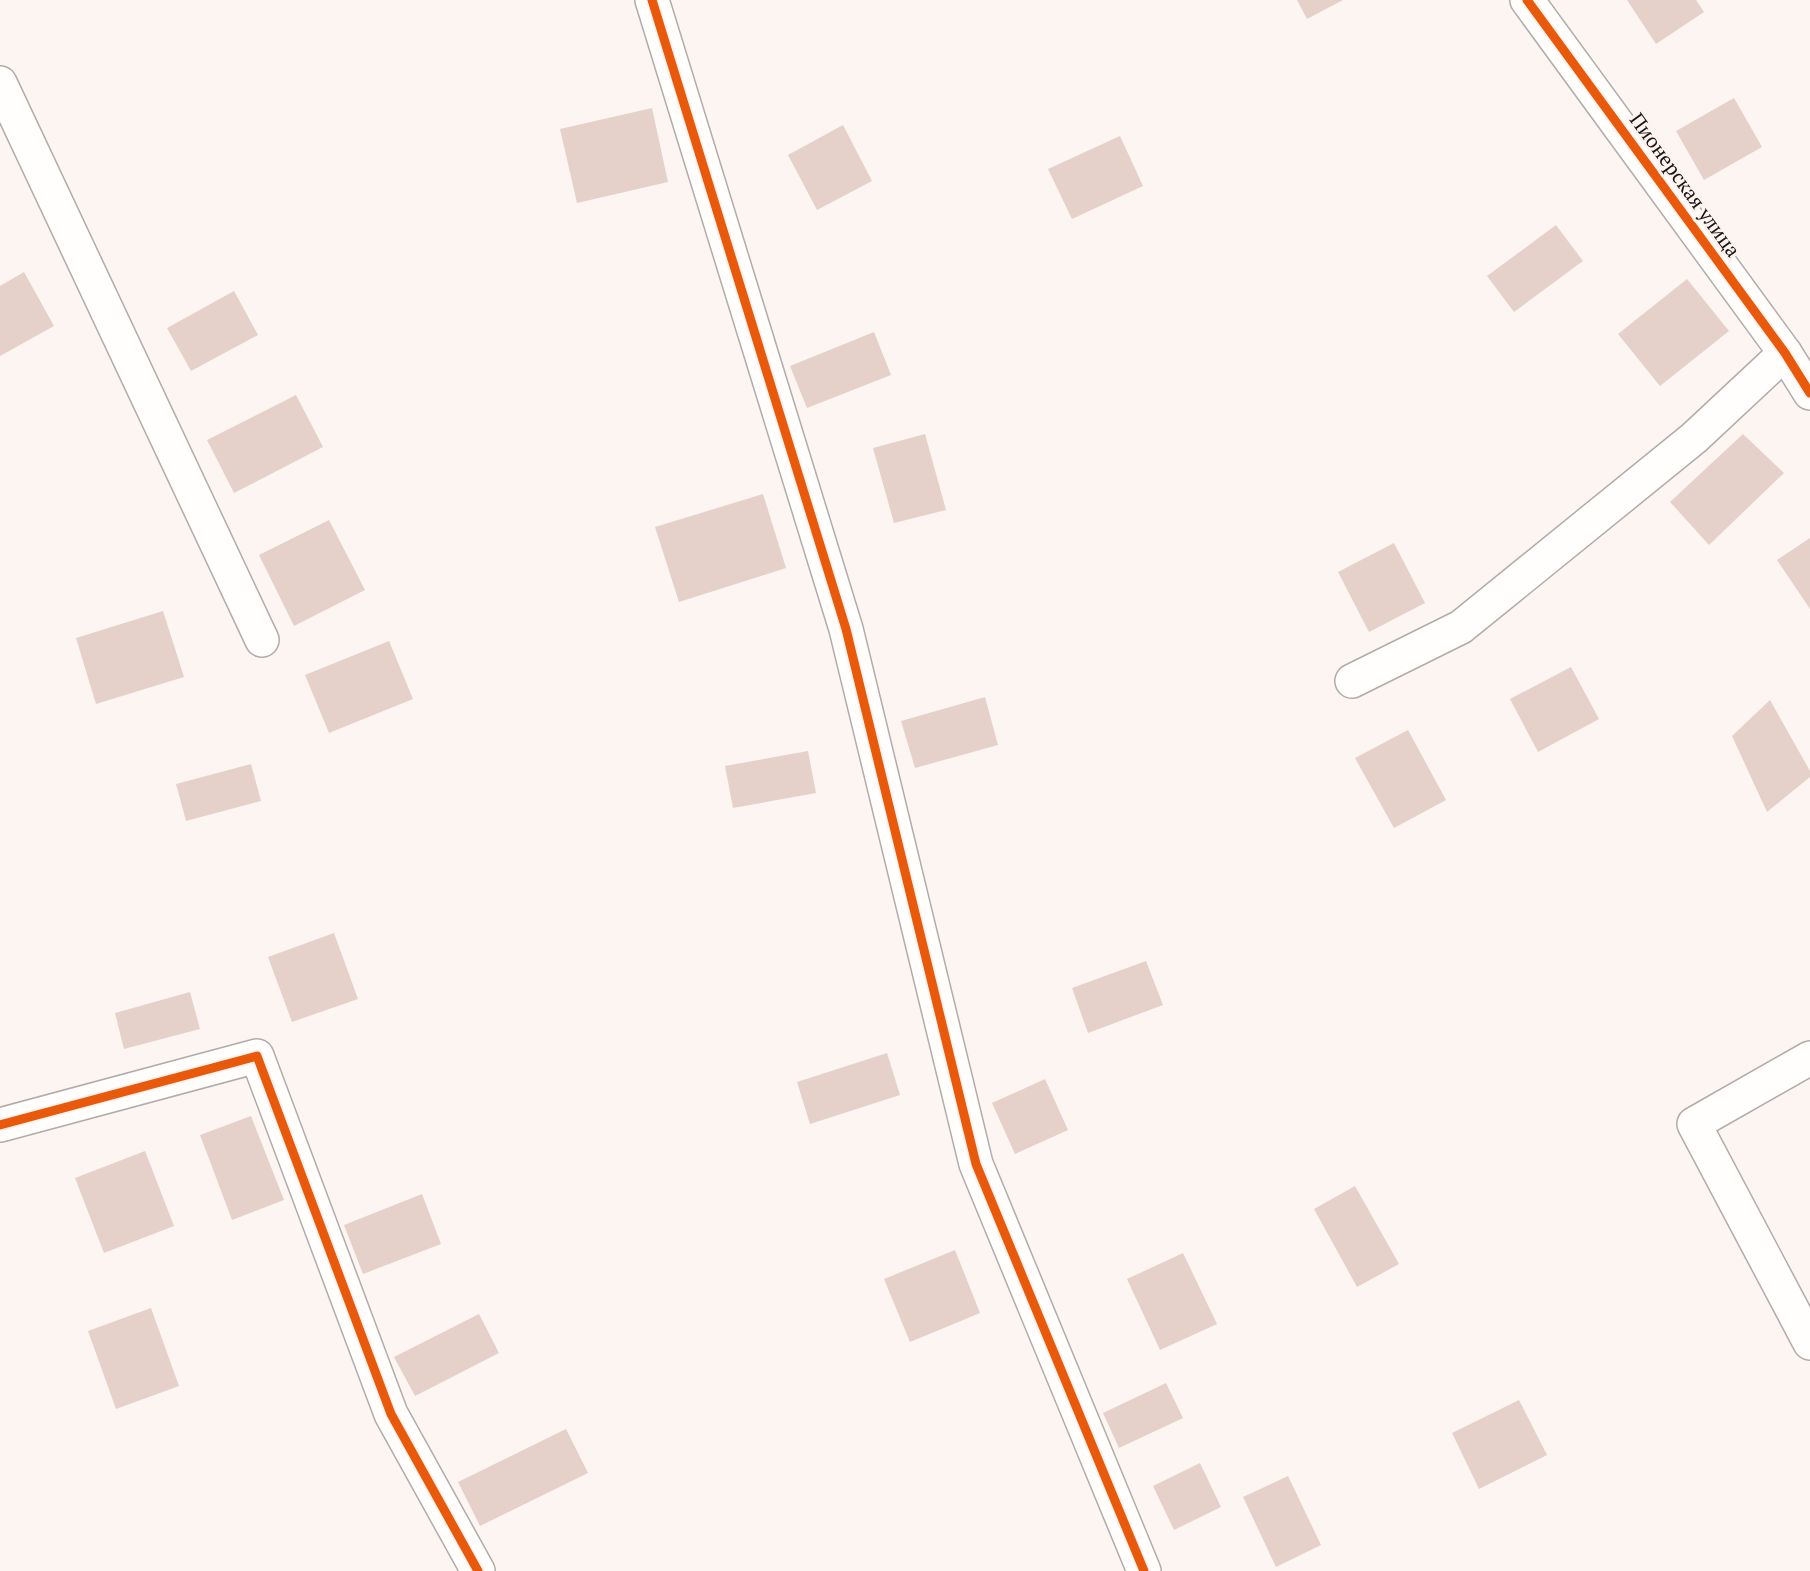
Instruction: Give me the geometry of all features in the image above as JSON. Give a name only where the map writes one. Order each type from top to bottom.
[{"type":"street","points":[[652,0],[846,629],[976,1164],[1144,1571]]},
{"type":"street","name":"Пионерская улица","points":[[1527,0],[1785,353],[1810,393]]},
{"type":"street","points":[[0,83],[262,640]]},
{"type":"street","points":[[1352,681],[1461,627],[1694,438],[1785,353]]},
{"type":"street","points":[[0,1125],[257,1056],[391,1414],[478,1571]]},
{"type":"street","points":[[1810,1059],[1694,1124],[1810,1343]]},
{"type":"building","points":[[1297,0],[1343,0],[1307,19]]},
{"type":"building","points":[[1627,0],[1696,0],[1704,12],[1656,44]]},
{"type":"building","points":[[1734,98],[1762,147],[1704,180],[1676,131]]},
{"type":"building","points":[[652,108],[668,182],[577,203],[560,129]]},
{"type":"building","points":[[843,125],[872,181],[817,210],[788,155]]},
{"type":"building","points":[[1120,136],[1143,186],[1072,219],[1048,169]]},
{"type":"building","points":[[1556,225],[1583,261],[1514,312],[1487,276]]},
{"type":"building","points":[[24,272],[54,326],[0,356],[0,286]]},
{"type":"building","points":[[1687,279],[1729,331],[1660,386],[1618,334]]},
{"type":"building","points":[[234,291],[258,335],[191,371],[167,328]]},
{"type":"building","points":[[874,332],[891,375],[807,408],[790,366]]},
{"type":"building","points":[[296,395],[323,447],[234,493],[207,440]]},
{"type":"building","points":[[925,434],[946,510],[894,523],[873,448]]},
{"type":"building","points":[[1743,434],[1784,473],[1709,545],[1670,502]]},
{"type":"building","points":[[763,494],[786,568],[679,602],[655,527]]},
{"type":"building","points":[[329,520],[365,590],[294,626],[259,555]]},
{"type":"building","points":[[1810,538],[1810,609],[1777,560]]},
{"type":"building","points":[[1394,543],[1425,603],[1369,632],[1338,572]]},
{"type":"building","points":[[163,611],[184,677],[96,704],[76,638]]},
{"type":"building","points":[[389,641],[413,699],[329,733],[305,675]]},
{"type":"building","points":[[1571,667],[1599,719],[1538,752],[1510,699]]},
{"type":"building","points":[[985,697],[998,745],[915,768],[901,721]]},
{"type":"building","points":[[1770,700],[1810,771],[1810,777],[1767,812],[1732,736]]},
{"type":"building","points":[[1408,730],[1446,800],[1394,828],[1355,758]]},
{"type":"building","points":[[808,751],[816,793],[733,808],[725,766]]},
{"type":"building","points":[[251,764],[261,801],[186,821],[176,784]]},
{"type":"building","points":[[334,933],[358,999],[292,1022],[268,957]]},
{"type":"building","points":[[1146,961],[1163,1005],[1088,1033],[1072,988]]},
{"type":"building","points":[[190,992],[200,1029],[124,1049],[115,1013]]},
{"type":"building","points":[[887,1053],[900,1095],[810,1124],[797,1082]]},
{"type":"building","points":[[1045,1079],[1068,1130],[1015,1154],[992,1103]]},
{"type":"building","points":[[251,1116],[284,1200],[232,1220],[200,1135]]},
{"type":"building","points":[[145,1151],[174,1226],[104,1253],[75,1178]]},
{"type":"building","points":[[1355,1186],[1399,1264],[1357,1287],[1314,1209]]},
{"type":"building","points":[[422,1194],[441,1244],[363,1274],[344,1225]]},
{"type":"building","points":[[955,1250],[980,1313],[910,1342],[884,1279]]},
{"type":"building","points":[[1183,1253],[1217,1324],[1160,1350],[1127,1279]]},
{"type":"building","points":[[151,1308],[179,1386],[116,1409],[88,1331]]},
{"type":"building","points":[[479,1314],[499,1353],[415,1396],[394,1357]]},
{"type":"building","points":[[1166,1383],[1183,1418],[1119,1448],[1103,1413]]},
{"type":"building","points":[[1519,1400],[1547,1455],[1479,1489],[1452,1433]]},
{"type":"building","points":[[566,1429],[588,1473],[480,1526],[458,1482]]},
{"type":"building","points":[[1200,1463],[1221,1507],[1174,1530],[1153,1486]]},
{"type":"building","points":[[1288,1476],[1321,1545],[1276,1567],[1243,1497]]},
{"type":"cycle path","points":[[652,0],[846,629],[976,1164],[1144,1571]]},
{"type":"cycle path","points":[[1527,0],[1785,353],[1810,393]]},
{"type":"cycle path","points":[[0,1125],[257,1056],[391,1414],[478,1571]]}]
